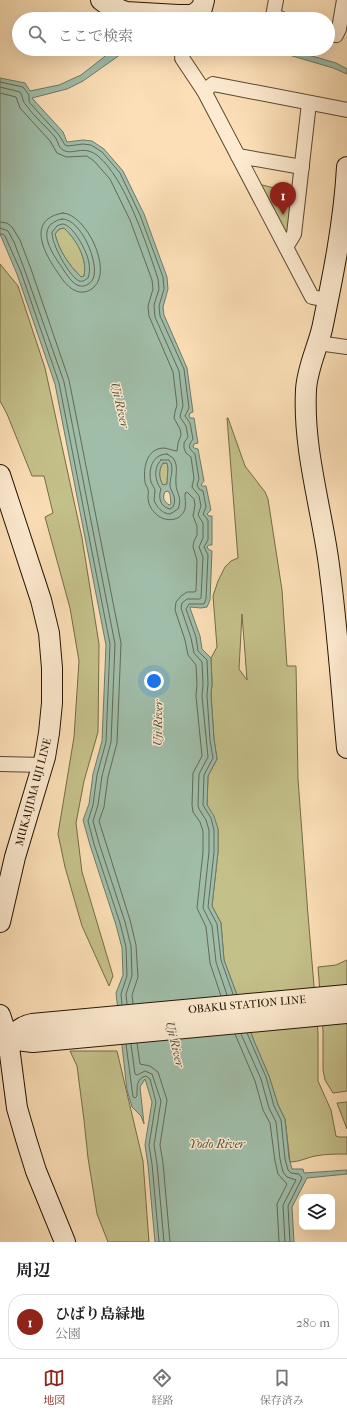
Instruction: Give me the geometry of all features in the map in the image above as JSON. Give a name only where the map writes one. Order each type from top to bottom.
[{"type":"main road","points":[[101,0],[108,5],[126,12]]},
{"type":"main road","points":[[197,12],[202,8],[204,0]]},
{"type":"main road","points":[[347,167],[342,222],[328,300],[318,343],[306,382],[306,433],[322,520],[342,648],[347,748]]},
{"type":"main road","name":"MUKAIJIMA UJI LINE","points":[[0,475],[39,593],[49,633],[52,668],[52,703],[49,733],[43,765],[15,857],[1,915]]},
{"type":"main road","name":"OBAKU STATION LINE","points":[[12,1041],[347,995]]},
{"type":"main road","name":"OBAKU STATION LINE","points":[[12,1041],[347,1013]]},
{"type":"main road","points":[[0,1015],[12,1041],[7,1082],[17,1108],[36,1171],[65,1242]]},
{"type":"street","points":[[276,0],[277,12]]},
{"type":"street","points":[[335,32],[339,29],[344,0]]},
{"type":"street","points":[[182,58],[204,91],[312,297],[328,300]]},
{"type":"street","points":[[204,91],[213,84],[347,110]]},
{"type":"street","points":[[286,247],[294,234],[309,103]]},
{"type":"street","points":[[238,156],[302,167]]},
{"type":"street","points":[[318,343],[347,347]]},
{"type":"street","points":[[0,764],[43,765]]},
{"type":"shaded area","points":[[258,184],[295,193],[290,232],[282,232]]},
{"type":"shaded area","points":[[64,228],[73,238],[83,256],[85,270],[84,276],[81,277],[72,268],[59,246],[55,234],[59,229]]},
{"type":"shaded area","points":[[0,264],[18,286],[45,368],[82,538],[99,644],[98,732],[84,781],[76,823],[82,872],[113,976],[109,986],[82,926],[65,867],[58,834],[74,737],[79,661],[70,608],[45,517],[53,513],[44,476],[32,476],[7,414],[0,401]]},
{"type":"shaded area","points":[[227,418],[245,466],[265,492],[268,499],[282,590],[287,666],[296,666],[298,779],[318,1033],[318,1081],[331,1110],[336,1136],[347,1137],[347,1154],[319,1155],[293,1162],[290,1162],[285,1119],[278,1105],[269,1076],[254,1041],[224,960],[221,923],[212,906],[218,852],[218,829],[207,805],[208,776],[217,759],[211,695],[211,658],[217,647],[213,596],[225,567],[231,561],[238,558]],"holes":[[[242,614],[247,680],[239,669]]]},
{"type":"shaded area","points":[[163,463],[167,463],[168,468],[167,484],[163,485],[160,469]]},
{"type":"shaded area","points":[[347,960],[347,1091],[333,1093],[325,1080],[323,1070],[323,1031],[318,967],[336,965]]},
{"type":"shaded area","points":[[70,1051],[117,1051],[143,1161],[149,1242],[108,1242],[97,1214],[88,1158],[77,1066]]},
{"type":"shaded area","points":[[347,1102],[347,1129],[337,1103]]},
{"type":"water","name":"Yodo River","points":[[105,56],[118,56],[83,81],[67,89],[32,98],[63,132],[67,142],[83,140],[92,141],[104,149],[123,171],[144,214],[167,277],[168,289],[163,307],[164,315],[187,368],[193,412],[190,413],[189,416],[190,418],[194,418],[198,443],[194,444],[193,447],[198,449],[204,481],[201,485],[206,486],[211,510],[207,514],[212,516],[212,545],[207,547],[212,551],[210,600],[207,607],[190,608],[200,636],[202,649],[211,658],[211,695],[217,759],[208,776],[207,805],[214,816],[218,829],[218,852],[212,906],[221,923],[224,960],[254,1041],[269,1076],[278,1105],[285,1119],[289,1158],[292,1169],[303,1169],[304,1173],[347,1170],[347,1174],[307,1178],[292,1207],[294,1242],[155,1242],[145,1145],[152,1102],[145,1079],[140,1087],[144,1124],[141,1116],[132,1107],[127,1090],[116,993],[123,975],[122,948],[83,820],[89,804],[93,774],[102,741],[106,645],[55,384],[17,274],[0,234],[0,78],[25,83],[30,91],[59,85],[81,75]],"holes":[[[64,228],[77,244],[83,256],[85,270],[84,276],[81,277],[72,268],[59,246],[55,234],[59,229]],[[163,463],[167,463],[168,468],[167,484],[163,485],[160,474],[160,469]],[[168,491],[170,494],[171,504],[169,505],[164,499],[165,492]]]},
{"type":"water","points":[[293,56],[312,56],[336,63],[347,69],[347,74],[333,68]]},
{"type":"place","name":"ひばり島緑地","points":[[283,215]]},
{"type":"water label","name":"Uji River","points":[[120,405]]},
{"type":"water label","name":"Uji River","points":[[158,723]]},
{"type":"water label","name":"Uji River","points":[[175,1044]]}]
